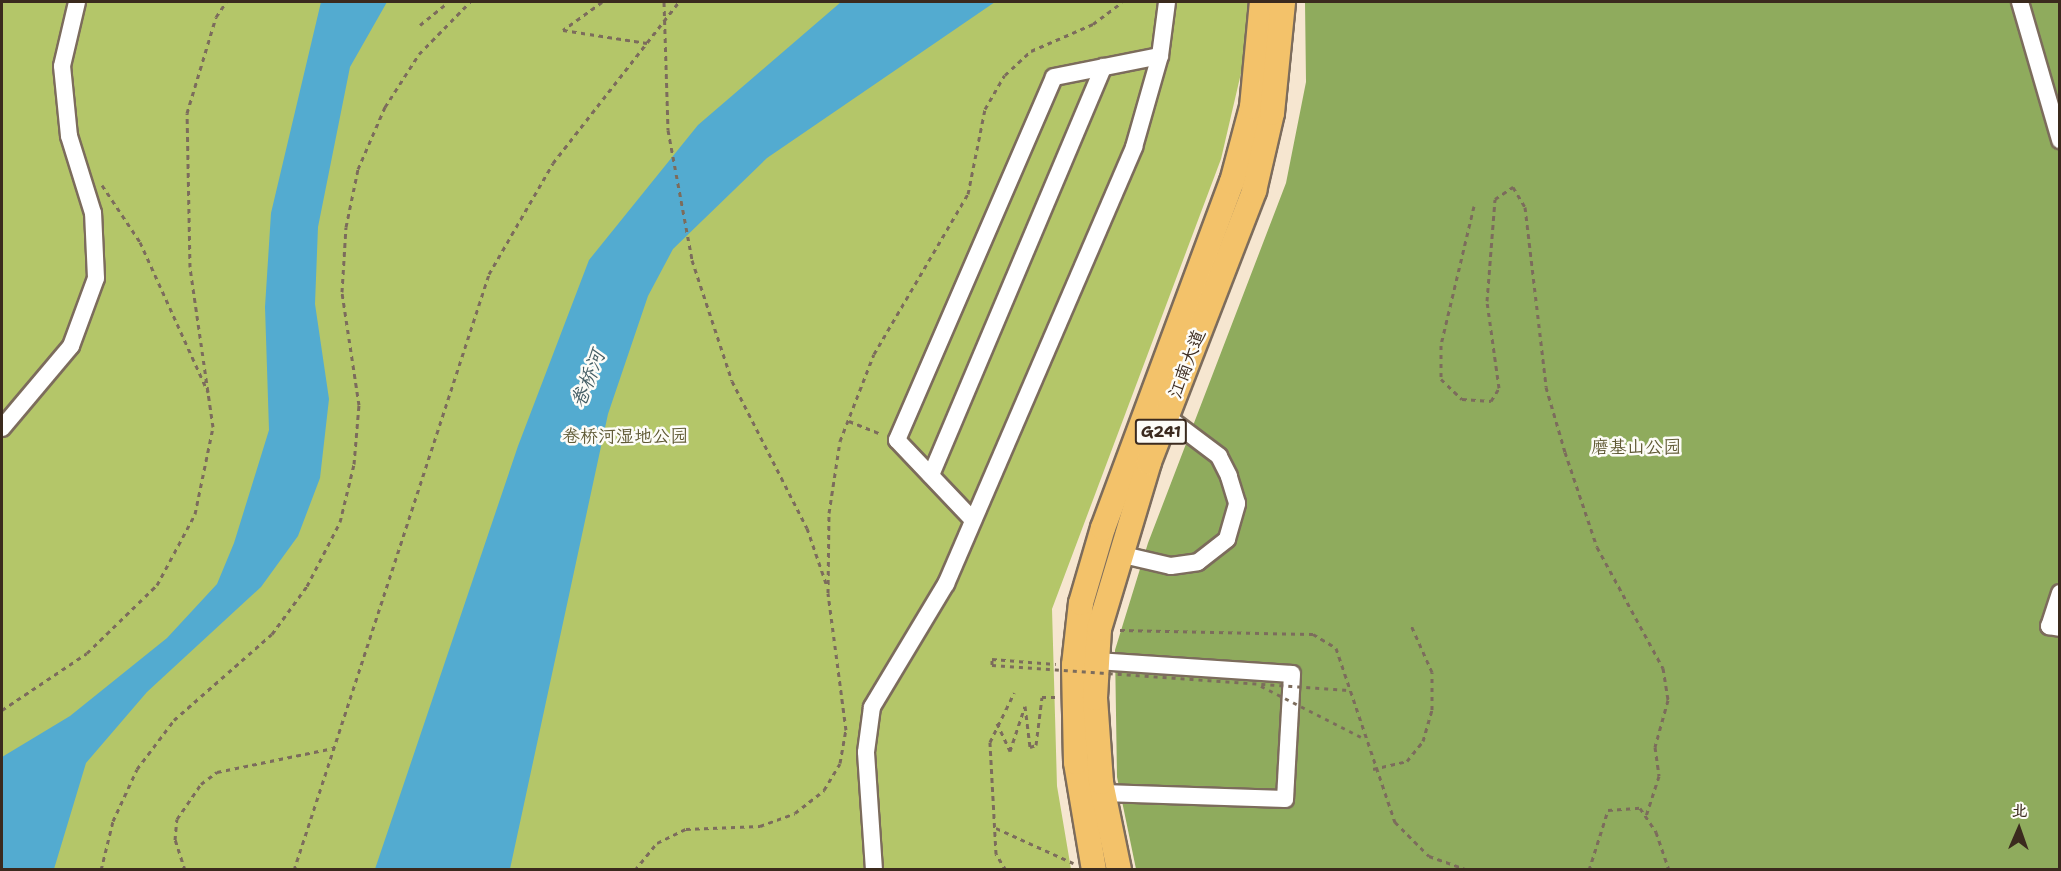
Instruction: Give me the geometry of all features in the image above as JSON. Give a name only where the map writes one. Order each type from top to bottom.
[{"type":"highway","name":"江南大道","points":[[1119,870],[1102,793],[1081,603],[1103,528],[1232,182],[1252,107],[1262,2]]},
{"type":"highway","name":"江南大道","points":[[1086,867],[1076,762],[1074,698],[1099,628],[1119,555],[1167,417],[1254,191],[1272,113],[1283,2]]},
{"type":"street","points":[[2,428],[71,346],[96,278],[93,213],[69,136],[62,66],[77,2]]},
{"type":"street","points":[[874,870],[866,752],[872,707],[946,584],[972,519],[1134,147],[1160,56],[1167,2]]},
{"type":"street","points":[[2020,2],[2060,140]]},
{"type":"street","points":[[972,519],[897,440],[1054,77],[1160,56]]},
{"type":"street","points":[[931,475],[1103,67]]},
{"type":"street","points":[[1119,555],[1171,566],[1198,562],[1227,539],[1237,503],[1229,476],[1219,456],[1167,417]]},
{"type":"street","points":[[2060,593],[2049,626],[2060,628]]},
{"type":"street","points":[[1086,663],[1292,674],[1284,799],[1102,793]]},
{"type":"path","points":[[2,710],[87,653],[157,585],[195,514],[213,427],[189,255],[187,113],[216,17],[226,2]]},
{"type":"path","points":[[420,25],[448,2]]},
{"type":"path","points":[[101,870],[113,821],[137,769],[174,720],[272,634],[307,586],[340,522],[354,464],[359,405],[342,292],[346,227],[358,169],[385,107],[419,54],[470,2]]},
{"type":"path","points":[[602,2],[563,30],[647,43]]},
{"type":"path","points":[[664,2],[668,130],[692,260],[732,381],[807,528],[828,592]]},
{"type":"path","points":[[294,870],[489,273],[553,163],[679,2]]},
{"type":"path","points":[[635,870],[657,843],[686,829],[760,826],[795,813],[824,790],[840,763],[846,730],[828,592],[829,513],[848,420],[874,354],[968,194],[985,109],[1005,75],[1031,51],[1094,24],[1122,2]]},
{"type":"path","points":[[95,174],[140,242],[210,396]]},
{"type":"path","points":[[1474,206],[1441,345],[1441,379],[1462,399],[1491,401],[1499,388],[1487,301],[1495,199],[1513,187],[1525,207],[1546,387],[1565,452],[1597,547],[1663,668],[1668,700],[1655,747],[1659,776],[1646,816]]},
{"type":"path","points":[[848,420],[897,440]]},
{"type":"path","points":[[1373,769],[1407,761],[1423,741],[1432,710],[1432,672],[1411,625]]},
{"type":"path","points":[[1086,663],[992,659],[992,665],[1348,690]]},
{"type":"path","points":[[1256,684],[1363,738]]},
{"type":"path","points":[[1006,870],[996,854],[990,742],[997,723],[1014,693]]},
{"type":"path","points":[[997,723],[1010,751],[1025,706],[1030,747],[1036,745],[1042,697],[1074,698]]},
{"type":"path","points":[[185,870],[176,840],[177,819],[201,784],[217,772],[334,748]]},
{"type":"path","points":[[1588,870],[1608,810],[1640,808],[1646,816],[1669,870]]},
{"type":"path","points":[[996,828],[1086,867]]},
{"type":"green space","name":"卷桥河湿地公园","points":[[2,2],[1248,2],[1248,43],[1221,159],[1052,609],[1057,786],[1071,869],[2,870]]},
{"type":"green space","name":"磨基山公园","points":[[1305,2],[2059,2],[2059,869],[1136,869],[1117,777],[1115,650],[1148,543],[1286,183],[1306,82]]},
{"type":"water","points":[[321,2],[387,2],[350,67],[318,227],[315,304],[329,399],[320,478],[298,536],[261,587],[147,692],[86,763],[54,869],[2,869],[2,757],[70,716],[167,638],[217,584],[234,543],[269,430],[265,307],[271,213]]},
{"type":"water","name":"卷桥河","points":[[841,2],[995,2],[767,158],[673,249],[648,296],[608,414],[510,869],[375,869],[518,446],[589,260],[698,125]]}]
